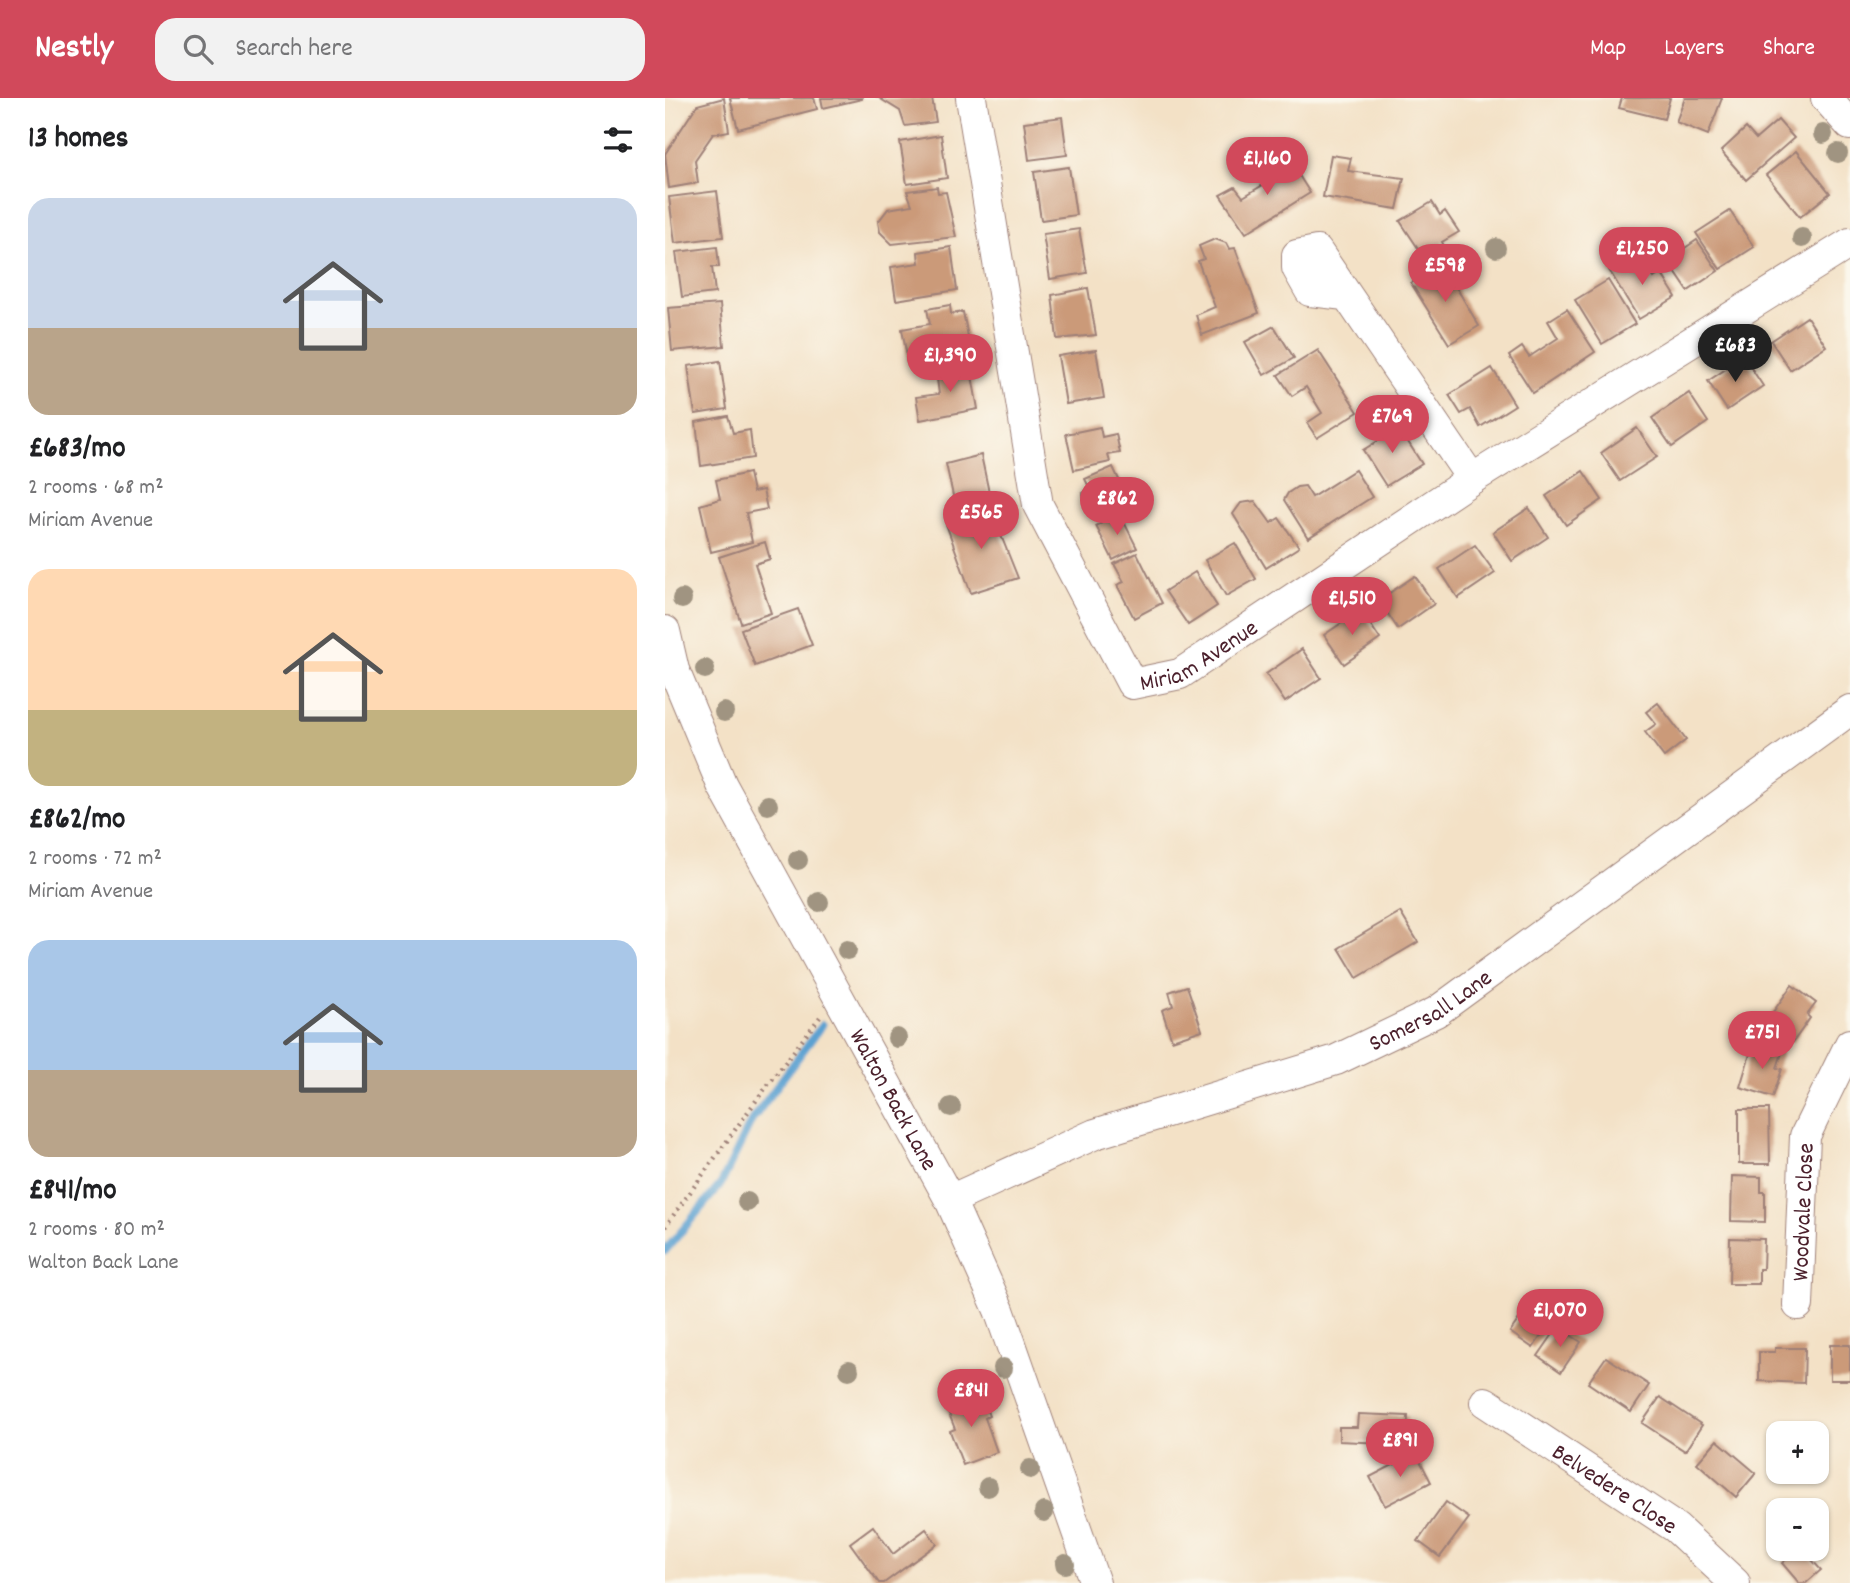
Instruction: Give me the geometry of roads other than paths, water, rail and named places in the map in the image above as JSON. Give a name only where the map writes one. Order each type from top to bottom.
[{"type":"street","name":"Miriam Avenue","points":[[971,98],[1038,505],[1132,684],[1180,674],[1472,479],[1850,243]]},
{"type":"street","points":[[1826,98],[1850,125]]},
{"type":"street","points":[[1345,295],[1472,479]]},
{"type":"street","name":"Walton Back Lane","points":[[665,631],[674,670],[722,785],[841,997],[950,1200],[999,1310],[1095,1583]]},
{"type":"street","name":"Somersall Lane","points":[[950,1200],[1095,1135],[1336,1060],[1436,1012],[1850,710]]},
{"type":"street","name":"Woodvale Close","points":[[1798,1306],[1805,1136],[1850,1044]]},
{"type":"street","name":"Belvedere Close","points":[[1485,1402],[1676,1528],[1735,1583]]},
{"type":"waterway","points":[[665,1251],[721,1184],[752,1120],[822,1025]]}]
